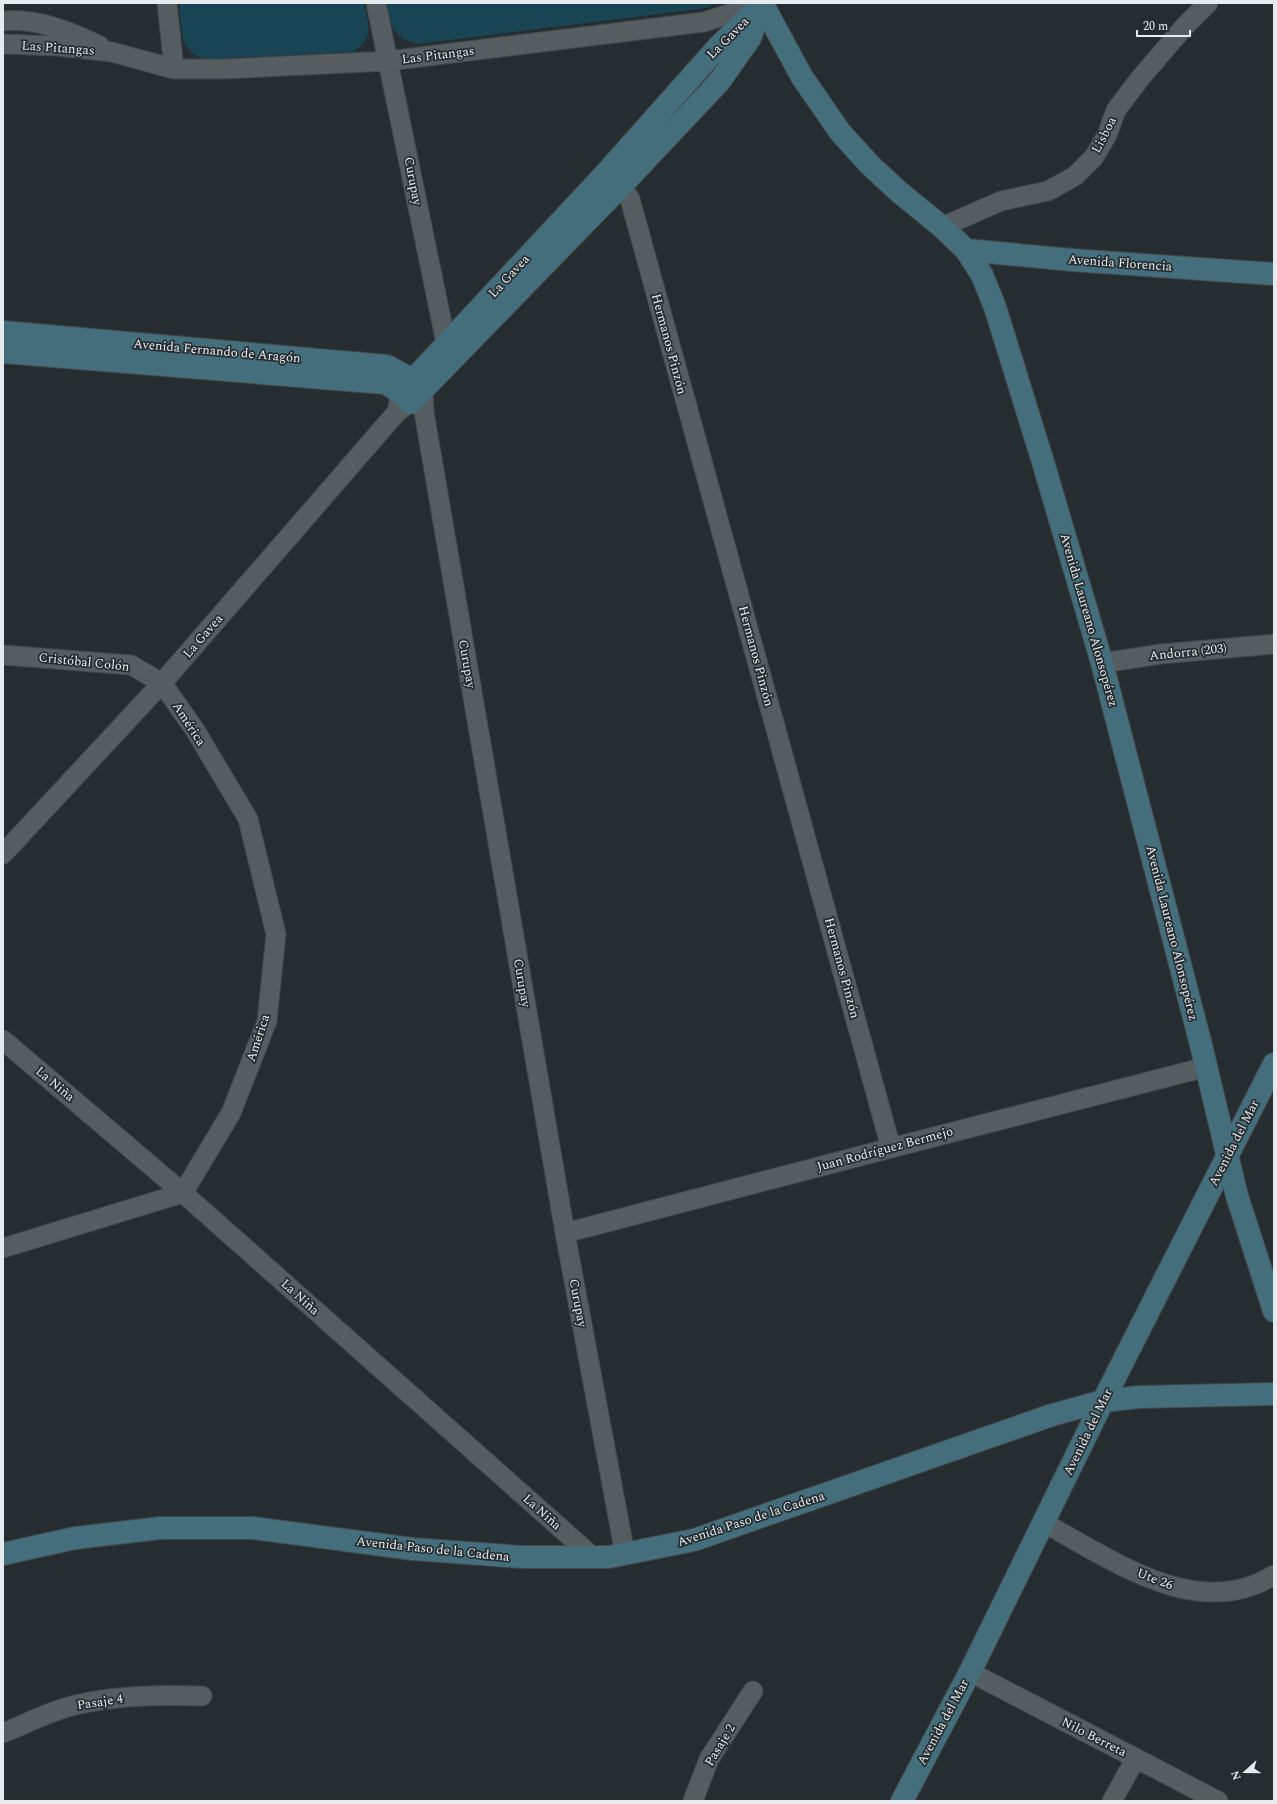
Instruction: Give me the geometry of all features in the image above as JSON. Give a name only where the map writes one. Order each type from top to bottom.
[{"type":"street","points":[[167,3],[174,69]]},
{"type":"street","name":"Curupay","points":[[376,3],[451,349]]},
{"type":"street","name":"Las Pitangas","points":[[3,44],[58,46],[112,52],[174,69],[225,69],[388,61],[704,22],[762,3]]},
{"type":"street","name":"Avenida Laureano Alonsopérez","points":[[762,3],[802,77],[840,132],[870,165],[898,191],[942,227],[966,250],[982,275],[995,306],[1102,663],[1206,1067],[1237,1196],[1274,1311]]},
{"type":"street","name":"La Gavea","points":[[3,854],[162,683],[411,398],[451,349],[613,179],[718,47],[762,3]]},
{"type":"street","name":"Lisboa","points":[[942,227],[1001,202],[1048,191],[1075,176],[1094,157],[1107,135],[1116,110],[1142,76],[1185,26],[1208,3]]},
{"type":"street","name":"Las Pitangas","points":[[3,21],[16,20],[44,23],[83,37],[112,52]]},
{"type":"street","name":"Hermanos Pinzón","points":[[613,179],[630,199],[891,1148]]},
{"type":"street","name":"Avenida Florencia","points":[[966,250],[1026,254],[1072,260],[1273,272]]},
{"type":"street","name":"Avenida Fernando de Aragón","points":[[3,332],[387,366],[411,398]]},
{"type":"street","name":"Avenida Fernando de Aragón","points":[[3,352],[385,383],[411,398]]},
{"type":"street","name":"Curupay","points":[[411,398],[625,1554]]},
{"type":"street","name":"Andorra (203)","points":[[1102,663],[1161,654],[1274,644]]},
{"type":"street","name":"Cristóbal Colón","points":[[3,655],[131,665],[162,683]]},
{"type":"street","name":"América","points":[[162,683],[195,730],[248,820],[276,934],[266,1021],[231,1113],[183,1193]]},
{"type":"street","name":"La Niña","points":[[3,1040],[183,1193],[594,1557]]},
{"type":"street","name":"Avenida del Mar","points":[[902,1801],[970,1672],[1103,1402],[1274,1064]]},
{"type":"street","name":"Juan Rodríguez Bermejo","points":[[565,1233],[1206,1067]]},
{"type":"street","points":[[3,1248],[183,1193]]},
{"type":"street","name":"Avenida Paso de la Cadena","points":[[3,1554],[75,1538],[161,1528],[253,1528],[413,1549],[522,1558],[609,1557],[694,1540],[1052,1415],[1103,1402],[1139,1397],[1274,1394]]},
{"type":"street","name":"Ute 26","points":[[1044,1523],[1139,1574],[1172,1586],[1206,1592],[1235,1590],[1256,1584],[1274,1575]]},
{"type":"street","name":"Nilo Berreta","points":[[970,1672],[1218,1801]]},
{"type":"street","name":"Pasaje 2","points":[[693,1801],[709,1759],[753,1691]]},
{"type":"street","name":"Pasaje 4","points":[[3,1733],[38,1718],[80,1704],[128,1698],[202,1696]]},
{"type":"street","points":[[1112,1801],[1136,1758]]},
{"type":"shaded area","points":[[179,3],[364,3],[368,31],[365,42],[352,52],[204,59],[193,54],[183,41]]},
{"type":"shaded area","points":[[386,3],[715,3],[707,8],[418,44],[403,38],[394,30],[389,19]]}]
